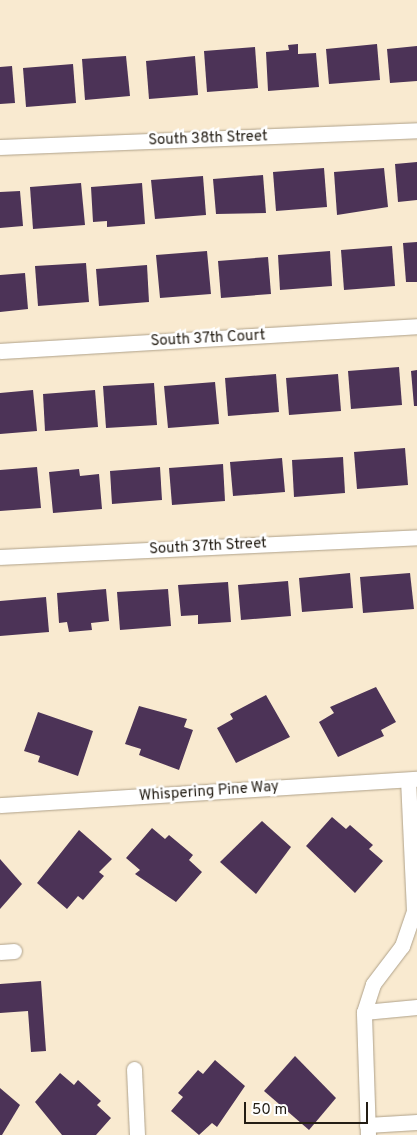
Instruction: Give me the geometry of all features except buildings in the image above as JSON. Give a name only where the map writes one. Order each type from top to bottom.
[{"type":"street","name":"South 38th Street","points":[[0,148],[417,130]]},
{"type":"street","name":"South 37th Court","points":[[0,351],[417,326]]},
{"type":"street","name":"South 37th Street","points":[[0,557],[417,537]]},
{"type":"street","name":"Whispering Pine Way","points":[[0,805],[413,779]]},
{"type":"street","points":[[413,779],[414,912],[402,946],[373,984],[364,1012],[368,1130],[417,1122]]},
{"type":"street","points":[[364,1012],[417,1007]]},
{"type":"street","points":[[134,1069],[137,1135]]}]
